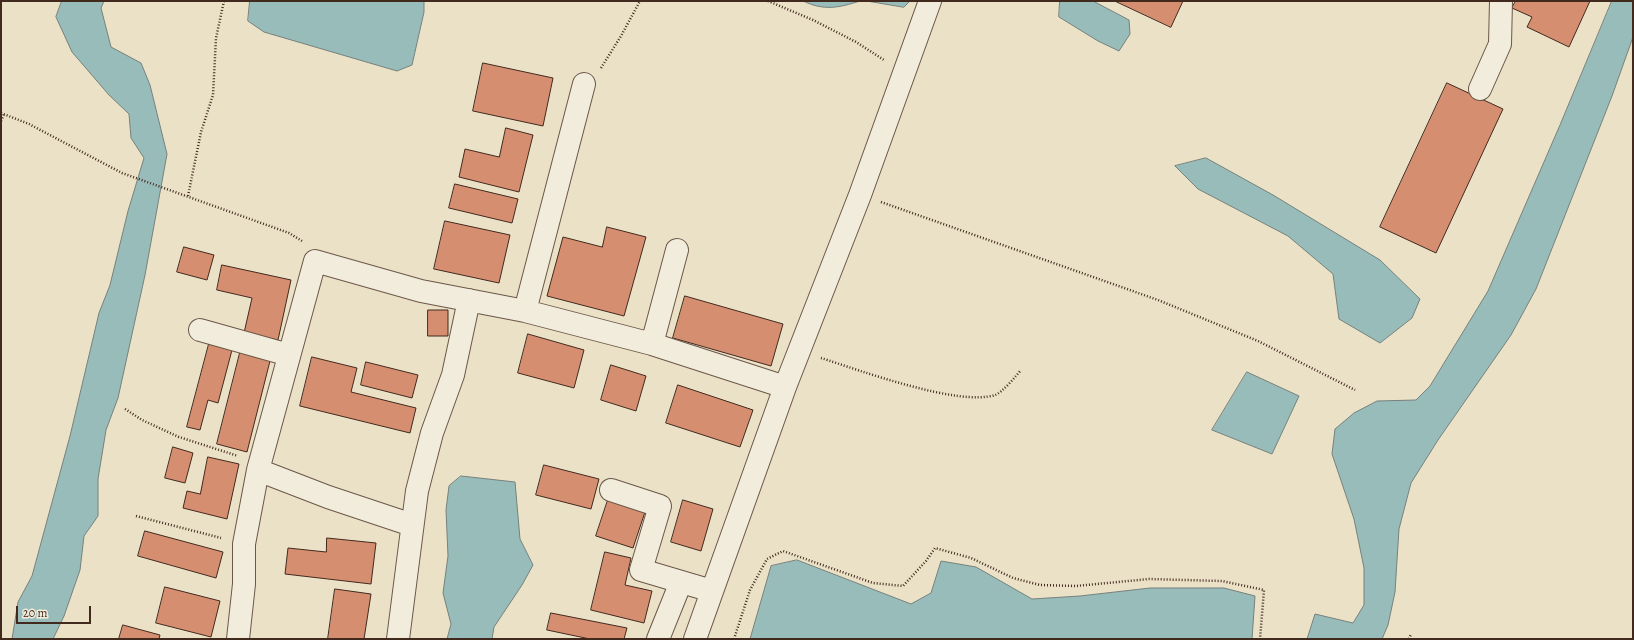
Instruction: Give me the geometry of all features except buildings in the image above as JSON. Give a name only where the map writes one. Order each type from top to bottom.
[{"type":"street","points":[[695,639],[785,387],[860,195],[930,1]]},
{"type":"street","points":[[1480,88],[1500,44],[1494,4]]},
{"type":"street","points":[[525,311],[584,84]]},
{"type":"street","points":[[652,344],[677,250]]},
{"type":"street","points":[[238,639],[244,584],[244,544],[258,470],[315,261],[421,291],[525,311],[652,344],[785,387]]},
{"type":"street","points":[[398,639],[417,491],[432,433],[453,375],[469,300]]},
{"type":"street","points":[[200,330],[289,355]]},
{"type":"street","points":[[258,470],[328,497],[412,525]]},
{"type":"street","points":[[611,490],[660,506],[641,570],[712,591]]},
{"type":"street","points":[[658,639],[681,582]]},
{"type":"path","points":[[188,196],[201,132],[213,95],[216,38],[224,1]]},
{"type":"path","points":[[584,84],[601,67],[621,36],[640,1]]},
{"type":"path","points":[[768,1],[813,20],[856,42],[904,73]]},
{"type":"path","points":[[1,121],[2,114],[29,124],[122,173],[289,233],[306,244],[315,261]]},
{"type":"path","points":[[860,195],[1158,300],[1258,341],[1355,390]]},
{"type":"path","points":[[799,352],[929,390],[972,398],[996,395],[1021,370]]},
{"type":"path","points":[[125,408],[142,420],[179,437],[246,459],[258,470]]},
{"type":"path","points":[[136,516],[244,544]]},
{"type":"path","points":[[734,639],[750,590],[767,559],[783,551],[873,583],[904,586],[926,561],[935,548],[971,558],[1013,578],[1040,585],[1076,586],[1149,579],[1222,580],[1264,590],[1260,639]]},
{"type":"path","points":[[1409,639],[1411,634]]},
{"type":"water","points":[[62,1],[104,1],[101,8],[111,47],[141,63],[150,85],[167,154],[145,275],[118,398],[106,430],[98,479],[98,516],[84,536],[80,570],[64,616],[53,639],[12,639],[18,602],[32,576],[70,436],[99,313],[110,285],[128,211],[144,158],[131,138],[129,114],[109,95],[72,52],[56,17]]},
{"type":"water","points":[[250,1],[424,1],[424,12],[412,65],[397,71],[264,32],[248,21]]},
{"type":"water","points":[[803,1],[860,1],[838,7],[824,7]]},
{"type":"water","points":[[867,1],[910,1],[904,7]]},
{"type":"water","points":[[1060,1],[1093,1],[1129,20],[1130,34],[1119,51],[1098,41],[1059,17]]},
{"type":"water","points":[[1612,1],[1633,1],[1633,37],[1612,96],[1536,289],[1511,335],[1438,440],[1411,483],[1399,529],[1395,592],[1388,625],[1382,639],[1307,639],[1315,614],[1353,623],[1364,605],[1364,568],[1354,519],[1332,454],[1335,429],[1354,413],[1377,401],[1416,400],[1430,386],[1488,291]]},
{"type":"water","points":[[1206,158],[1273,195],[1380,260],[1420,299],[1412,318],[1380,343],[1339,319],[1333,274],[1288,236],[1198,189],[1175,166]]},
{"type":"water","points":[[1247,372],[1299,396],[1272,454],[1212,430]]},
{"type":"water","points":[[461,476],[515,482],[520,539],[533,565],[522,585],[494,627],[492,639],[447,639],[451,624],[443,593],[448,556],[446,510],[449,486]]},
{"type":"water","points":[[797,560],[911,604],[931,593],[941,561],[976,567],[1032,599],[1080,596],[1150,588],[1224,588],[1255,596],[1252,639],[750,639],[771,566]]}]
